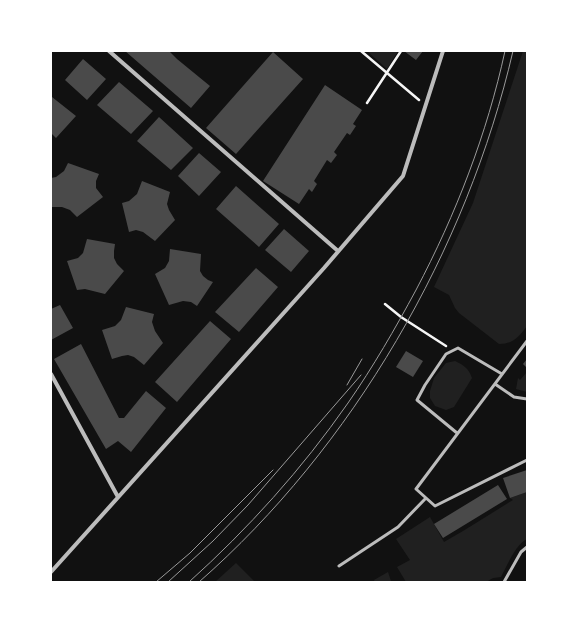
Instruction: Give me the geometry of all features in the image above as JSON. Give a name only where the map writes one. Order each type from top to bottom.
[{"type":"street","points":[[109,51],[338,251]]},
{"type":"street","points":[[51,572],[338,251],[403,176],[443,51]]},
{"type":"street","points":[[51,374],[118,497]]},
{"type":"lane","points":[[527,341],[416,489],[435,506],[527,460]]},
{"type":"lane","points":[[458,433],[417,400],[425,385],[446,354],[458,348],[502,374]]},
{"type":"lane","points":[[495,384],[514,397],[527,399]]},
{"type":"lane","points":[[339,566],[398,527],[426,498]]},
{"type":"lane","points":[[504,582],[521,552],[527,547]]},
{"type":"path","points":[[361,51],[425,105]]},
{"type":"path","points":[[367,103],[401,51]]},
{"type":"path","points":[[385,304],[401,317],[453,351]]},
{"type":"shaded area","points":[[367,51],[398,51],[387,69]]},
{"type":"shaded area","points":[[523,51],[527,51],[527,326],[512,341],[499,344],[459,313],[449,295],[434,287],[473,203]]},
{"type":"shaded area","points":[[455,361],[466,368],[472,378],[454,407],[446,410],[435,406],[430,398],[430,391],[434,378],[446,363]]},
{"type":"shaded area","points":[[527,372],[527,392],[516,389],[518,378],[520,380]]},
{"type":"shaded area","points":[[527,492],[527,539],[515,551],[501,577],[493,578],[486,582],[406,582],[397,567],[410,560],[396,539],[430,517],[444,542],[513,500],[510,498]]},
{"type":"shaded area","points":[[236,563],[255,582],[215,582]]},
{"type":"shaded area","points":[[388,572],[390,582],[375,582],[374,580]]},
{"type":"building","points":[[125,51],[169,51],[210,86],[191,108]]},
{"type":"building","points":[[404,51],[423,51],[416,60]]},
{"type":"building","points":[[273,52],[303,79],[236,154],[206,128]]},
{"type":"building","points":[[83,59],[106,79],[87,100],[65,80]]},
{"type":"building","points":[[119,82],[153,111],[131,134],[97,105]]},
{"type":"building","points":[[325,85],[362,110],[353,124],[356,126],[350,135],[347,133],[334,152],[337,155],[331,163],[327,160],[314,181],[317,184],[312,192],[309,189],[299,204],[263,181]]},
{"type":"building","points":[[52,97],[76,116],[56,138],[51,133]]},
{"type":"building","points":[[159,117],[193,148],[171,170],[137,141]]},
{"type":"building","points":[[199,153],[221,172],[199,196],[178,176]]},
{"type":"building","points":[[68,163],[99,174],[96,181],[96,188],[103,197],[77,217],[70,210],[62,207],[52,207],[51,202],[51,178],[56,177],[64,171]]},
{"type":"building","points":[[142,181],[170,192],[167,204],[175,220],[155,241],[143,232],[136,230],[129,232],[122,203],[129,201],[137,194]]},
{"type":"building","points":[[236,186],[279,224],[259,247],[216,209]]},
{"type":"building","points":[[284,229],[309,251],[291,272],[265,250]]},
{"type":"building","points":[[87,239],[115,244],[114,258],[117,264],[124,271],[105,294],[85,289],[77,290],[67,261],[78,258],[83,253]]},
{"type":"building","points":[[170,249],[201,254],[200,271],[203,276],[213,282],[197,306],[191,302],[183,301],[169,305],[155,274],[165,268],[169,261]]},
{"type":"building","points":[[256,268],[278,287],[239,332],[215,312]]},
{"type":"building","points":[[60,305],[73,328],[51,340],[51,309]]},
{"type":"building","points":[[126,307],[154,314],[152,322],[155,331],[163,343],[144,365],[134,357],[128,355],[112,359],[102,330],[115,326],[121,320]]},
{"type":"building","points":[[210,321],[231,339],[177,402],[155,382]]},
{"type":"building","points":[[81,344],[119,418],[124,418],[146,391],[166,408],[131,452],[118,441],[106,449],[54,359]]},
{"type":"building","points":[[406,351],[423,361],[413,377],[396,367]]},
{"type":"building","points":[[527,359],[527,368],[523,364]]},
{"type":"building","points":[[527,470],[527,492],[510,498],[503,478]]},
{"type":"building","points":[[498,485],[507,499],[443,538],[434,524]]},
{"type":"tram line","points":[[189,582],[232,541],[293,475],[348,403],[384,348],[431,261],[457,203],[469,173],[489,113],[505,51]]},
{"type":"tram line","points":[[199,582],[255,529],[307,470],[354,407],[396,340],[434,271],[466,199],[493,125],[513,51]]},
{"type":"tram line","points":[[347,385],[362,359]]},
{"type":"tram line","points":[[168,582],[213,541],[248,505],[361,375]]},
{"type":"tram line","points":[[156,582],[190,553],[273,470]]}]
